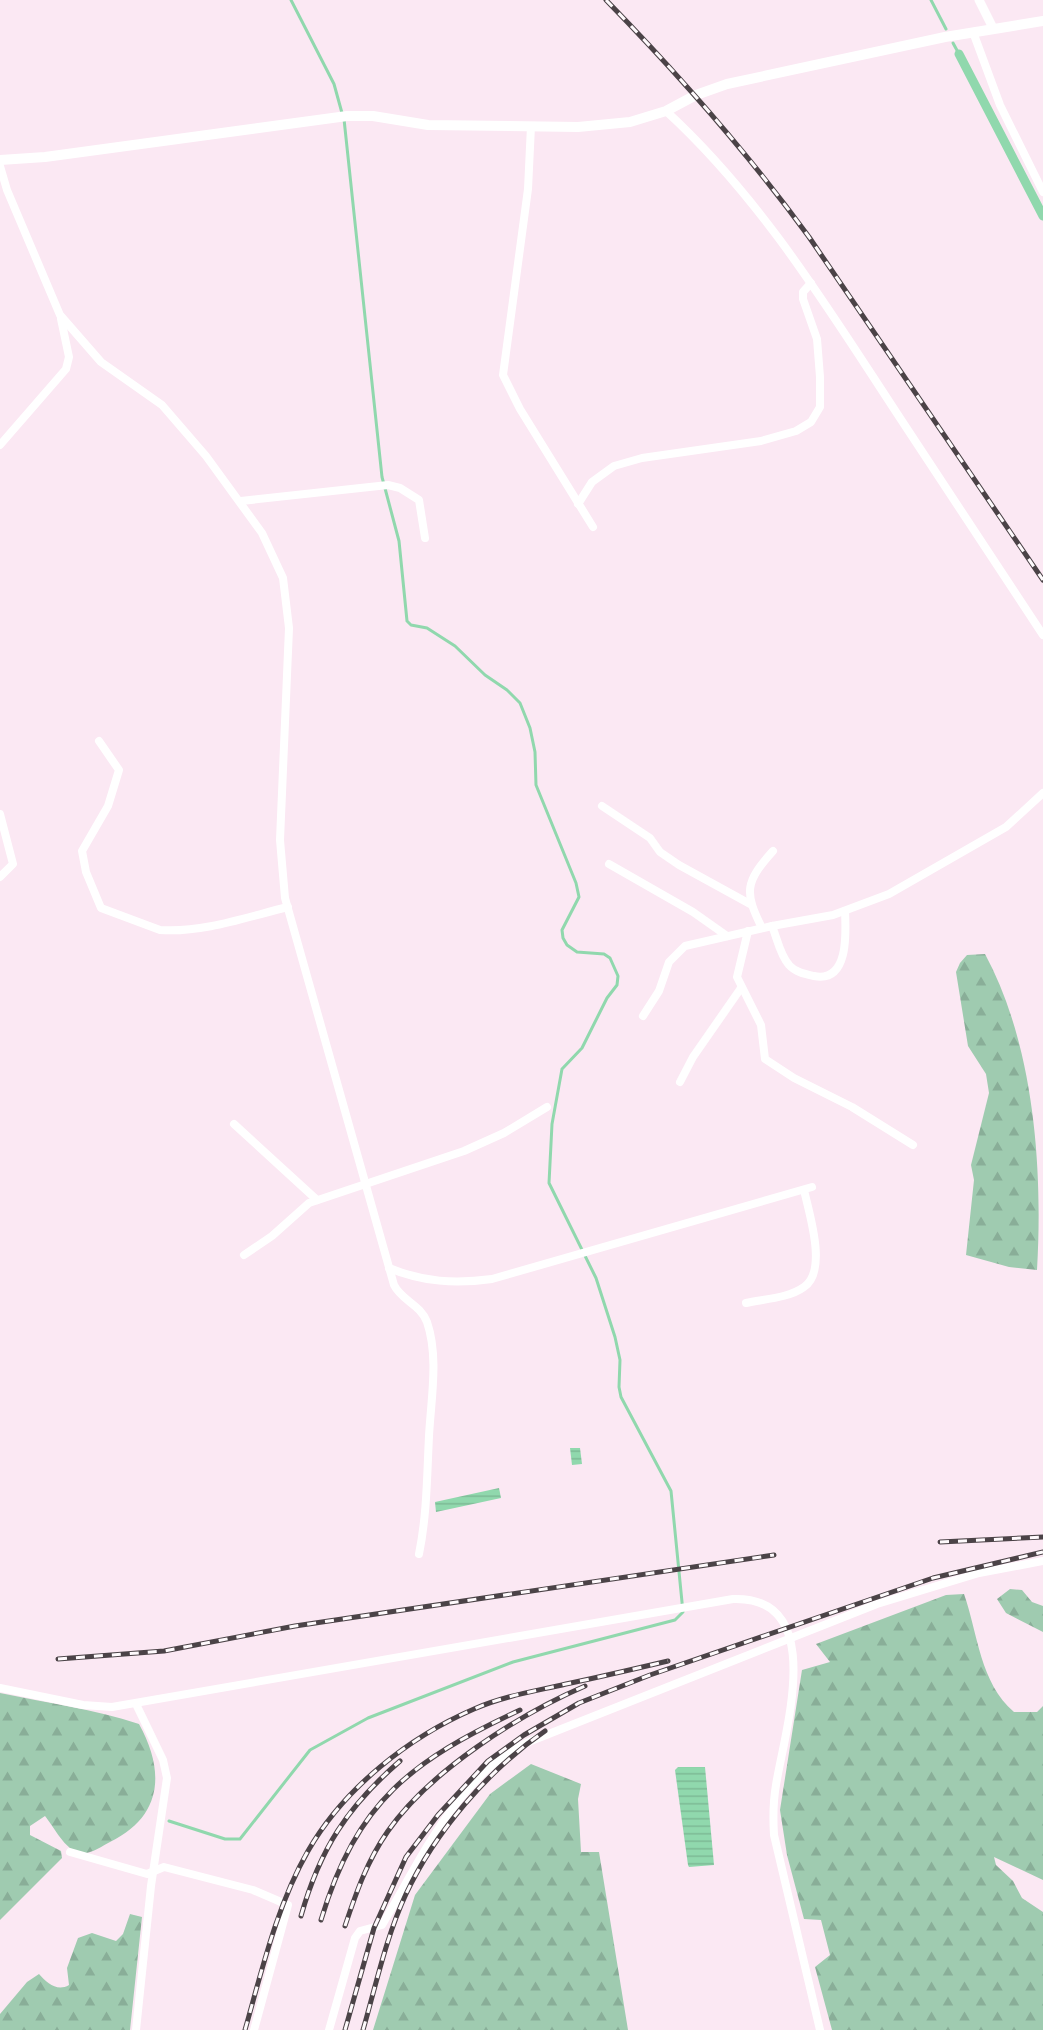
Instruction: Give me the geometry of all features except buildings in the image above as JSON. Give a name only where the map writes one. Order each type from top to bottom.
[{"type":"main road","points":[[0,160],[45,157],[344,116],[373,116],[428,125],[578,127],[630,122],[666,111],[696,95],[727,84],[993,28],[1043,21]]},
{"type":"street","points":[[979,0],[993,28]]},
{"type":"street","points":[[973,32],[1000,105],[1043,192]]},
{"type":"street","points":[[666,111],[722,165],[811,283],[1043,634]]},
{"type":"street","points":[[531,126],[528,189],[502,368],[515,400],[593,527]]},
{"type":"street","points":[[0,166],[7,190],[60,315],[69,357],[66,369],[0,445]]},
{"type":"street","points":[[578,504],[592,482],[614,466],[642,458],[761,441],[796,431],[811,422],[820,407],[820,377],[817,339],[802,299],[803,292],[811,283]]},
{"type":"street","points":[[60,315],[101,362],[162,405],[241,501],[262,533],[283,578],[289,628],[280,840],[288,906],[389,1268],[399,1295],[416,1304],[427,1322],[434,1370],[425,1508],[419,1554]]},
{"type":"street","points":[[241,501],[388,484],[400,488],[419,500],[425,538]]},
{"type":"street","points":[[99,741],[119,770],[108,806],[82,851],[86,872],[101,908],[160,930],[170,931],[201,927],[288,906]]},
{"type":"street","points":[[643,1016],[659,991],[669,962],[677,951],[685,946],[845,911],[889,894],[1006,827],[1043,793]]},
{"type":"street","points":[[602,806],[650,838],[660,852],[679,865],[750,904]]},
{"type":"street","points":[[0,814],[13,864],[0,877]]},
{"type":"street","points":[[762,928],[750,904],[748,890],[751,881],[773,852]]},
{"type":"street","points":[[609,864],[693,912],[727,936]]},
{"type":"street","points":[[772,926],[789,964],[796,971],[824,977],[833,974],[844,953],[845,911]]},
{"type":"street","points":[[748,931],[737,977],[761,1025],[765,1059],[794,1078],[852,1107],[913,1145]]},
{"type":"street","points":[[680,1082],[693,1057],[741,988]]},
{"type":"street","points":[[244,1255],[272,1236],[299,1210],[317,1200],[464,1151],[504,1133],[547,1107]]},
{"type":"street","points":[[234,1124],[317,1200]]},
{"type":"street","points":[[389,1268],[411,1277],[462,1283],[492,1279],[808,1189],[816,1252],[813,1278],[805,1287],[790,1293],[746,1303]]},
{"type":"street","points":[[329,2030],[355,1938],[360,1931],[382,1924],[430,1840],[454,1807],[505,1755],[531,1741],[936,1584],[1043,1561]]},
{"type":"street","points":[[0,1688],[83,1705],[111,1707],[733,1599],[757,1601],[776,1614],[790,1640],[794,1670],[793,1697],[775,1791],[773,1827],[820,2030]]},
{"type":"street","points":[[136,1704],[167,1770],[155,1871],[151,1886],[136,2030]]},
{"type":"street","points":[[70,1852],[147,1874],[164,1867],[253,1890],[288,1905],[254,2030]]},
{"type":"green space","points":[[985,954],[1002,989],[1015,1027],[1032,1108],[1038,1190],[1037,1270],[1009,1267],[966,1255],[974,1180],[971,1165],[989,1093],[986,1074],[968,1046],[956,972],[967,955]]},
{"type":"green space","points":[[1010,1589],[1022,1590],[1032,1602],[1043,1606],[1043,1632],[1006,1613],[997,1599]]},
{"type":"green space","points":[[964,1594],[981,1657],[994,1687],[1003,1700],[1014,1712],[1037,1712],[1043,1706],[1043,1880],[994,1857],[996,1865],[1013,1881],[1022,1898],[1043,1912],[1043,2030],[832,2030],[815,1967],[830,1955],[821,1920],[804,1919],[787,1855],[780,1810],[802,1670],[830,1662],[816,1644],[946,1595]]},
{"type":"green space","points":[[0,1693],[88,1710],[139,1724],[153,1759],[155,1775],[154,1791],[141,1819],[128,1831],[92,1851],[80,1853],[69,1848],[45,1816],[30,1826],[30,1835],[61,1851],[62,1858],[0,1920]]},
{"type":"green space","points":[[531,1764],[581,1784],[578,1799],[581,1852],[599,1852],[628,2030],[373,2030],[415,1895],[490,1794]]},
{"type":"green space","points":[[130,1914],[142,1917],[130,2030],[0,2030],[0,2014],[27,1982],[39,1974],[56,1987],[69,1985],[67,1968],[78,1938],[92,1933],[116,1941],[123,1934]]},
{"type":"shaded area","points":[[570,1448],[580,1448],[582,1464],[572,1465]]},
{"type":"shaded area","points":[[499,1488],[501,1498],[436,1512],[435,1502]]},
{"type":"shaded area","points":[[678,1767],[705,1767],[714,1865],[689,1867],[688,1865],[675,1770]]},
{"type":"waterway","points":[[291,0],[334,84],[342,113]]},
{"type":"waterway","points":[[931,0],[946,29]]},
{"type":"waterway","points":[[953,43],[959,54]]},
{"type":"waterway","points":[[959,54],[1043,216]]},
{"type":"waterway","points":[[169,1821],[225,1839],[240,1839],[310,1750],[368,1718],[513,1662],[675,1620],[683,1612],[671,1491],[621,1397],[620,1360],[596,1278],[549,1183],[552,1124],[562,1069],[582,1048],[607,998],[617,985],[618,976],[610,958],[604,954],[577,952],[567,945],[563,938],[562,930],[579,897],[576,883],[536,785],[535,752],[530,728],[520,703],[507,690],[485,675],[455,646],[427,628],[411,625],[407,621],[399,541],[382,477],[344,119]]},
{"type":"railway","points":[[606,0],[712,115],[785,205],[1043,580]]},
{"type":"railway","points":[[940,1542],[1043,1537]]},
{"type":"railway","points":[[345,2030],[374,1928],[406,1857],[438,1815],[488,1761],[524,1735],[579,1703],[650,1675],[933,1578],[1043,1552]]},
{"type":"railway","points":[[58,1659],[164,1651],[295,1626],[774,1555]]},
{"type":"railway","points":[[245,2030],[271,1938],[297,1872],[308,1851],[340,1806],[380,1767],[426,1734],[485,1704],[668,1661]]},
{"type":"railway","points":[[345,1926],[363,1877],[381,1842],[406,1809],[427,1787],[451,1766],[504,1729],[532,1712],[585,1686]]},
{"type":"railway","points":[[321,1920],[335,1879],[352,1844],[371,1815],[393,1790],[419,1767],[448,1748],[520,1710]]},
{"type":"railway","points":[[363,2030],[393,1927],[418,1871],[448,1825],[484,1783],[503,1764],[545,1731]]},
{"type":"railway","points":[[301,1916],[317,1870],[338,1831],[365,1795],[400,1761]]}]
